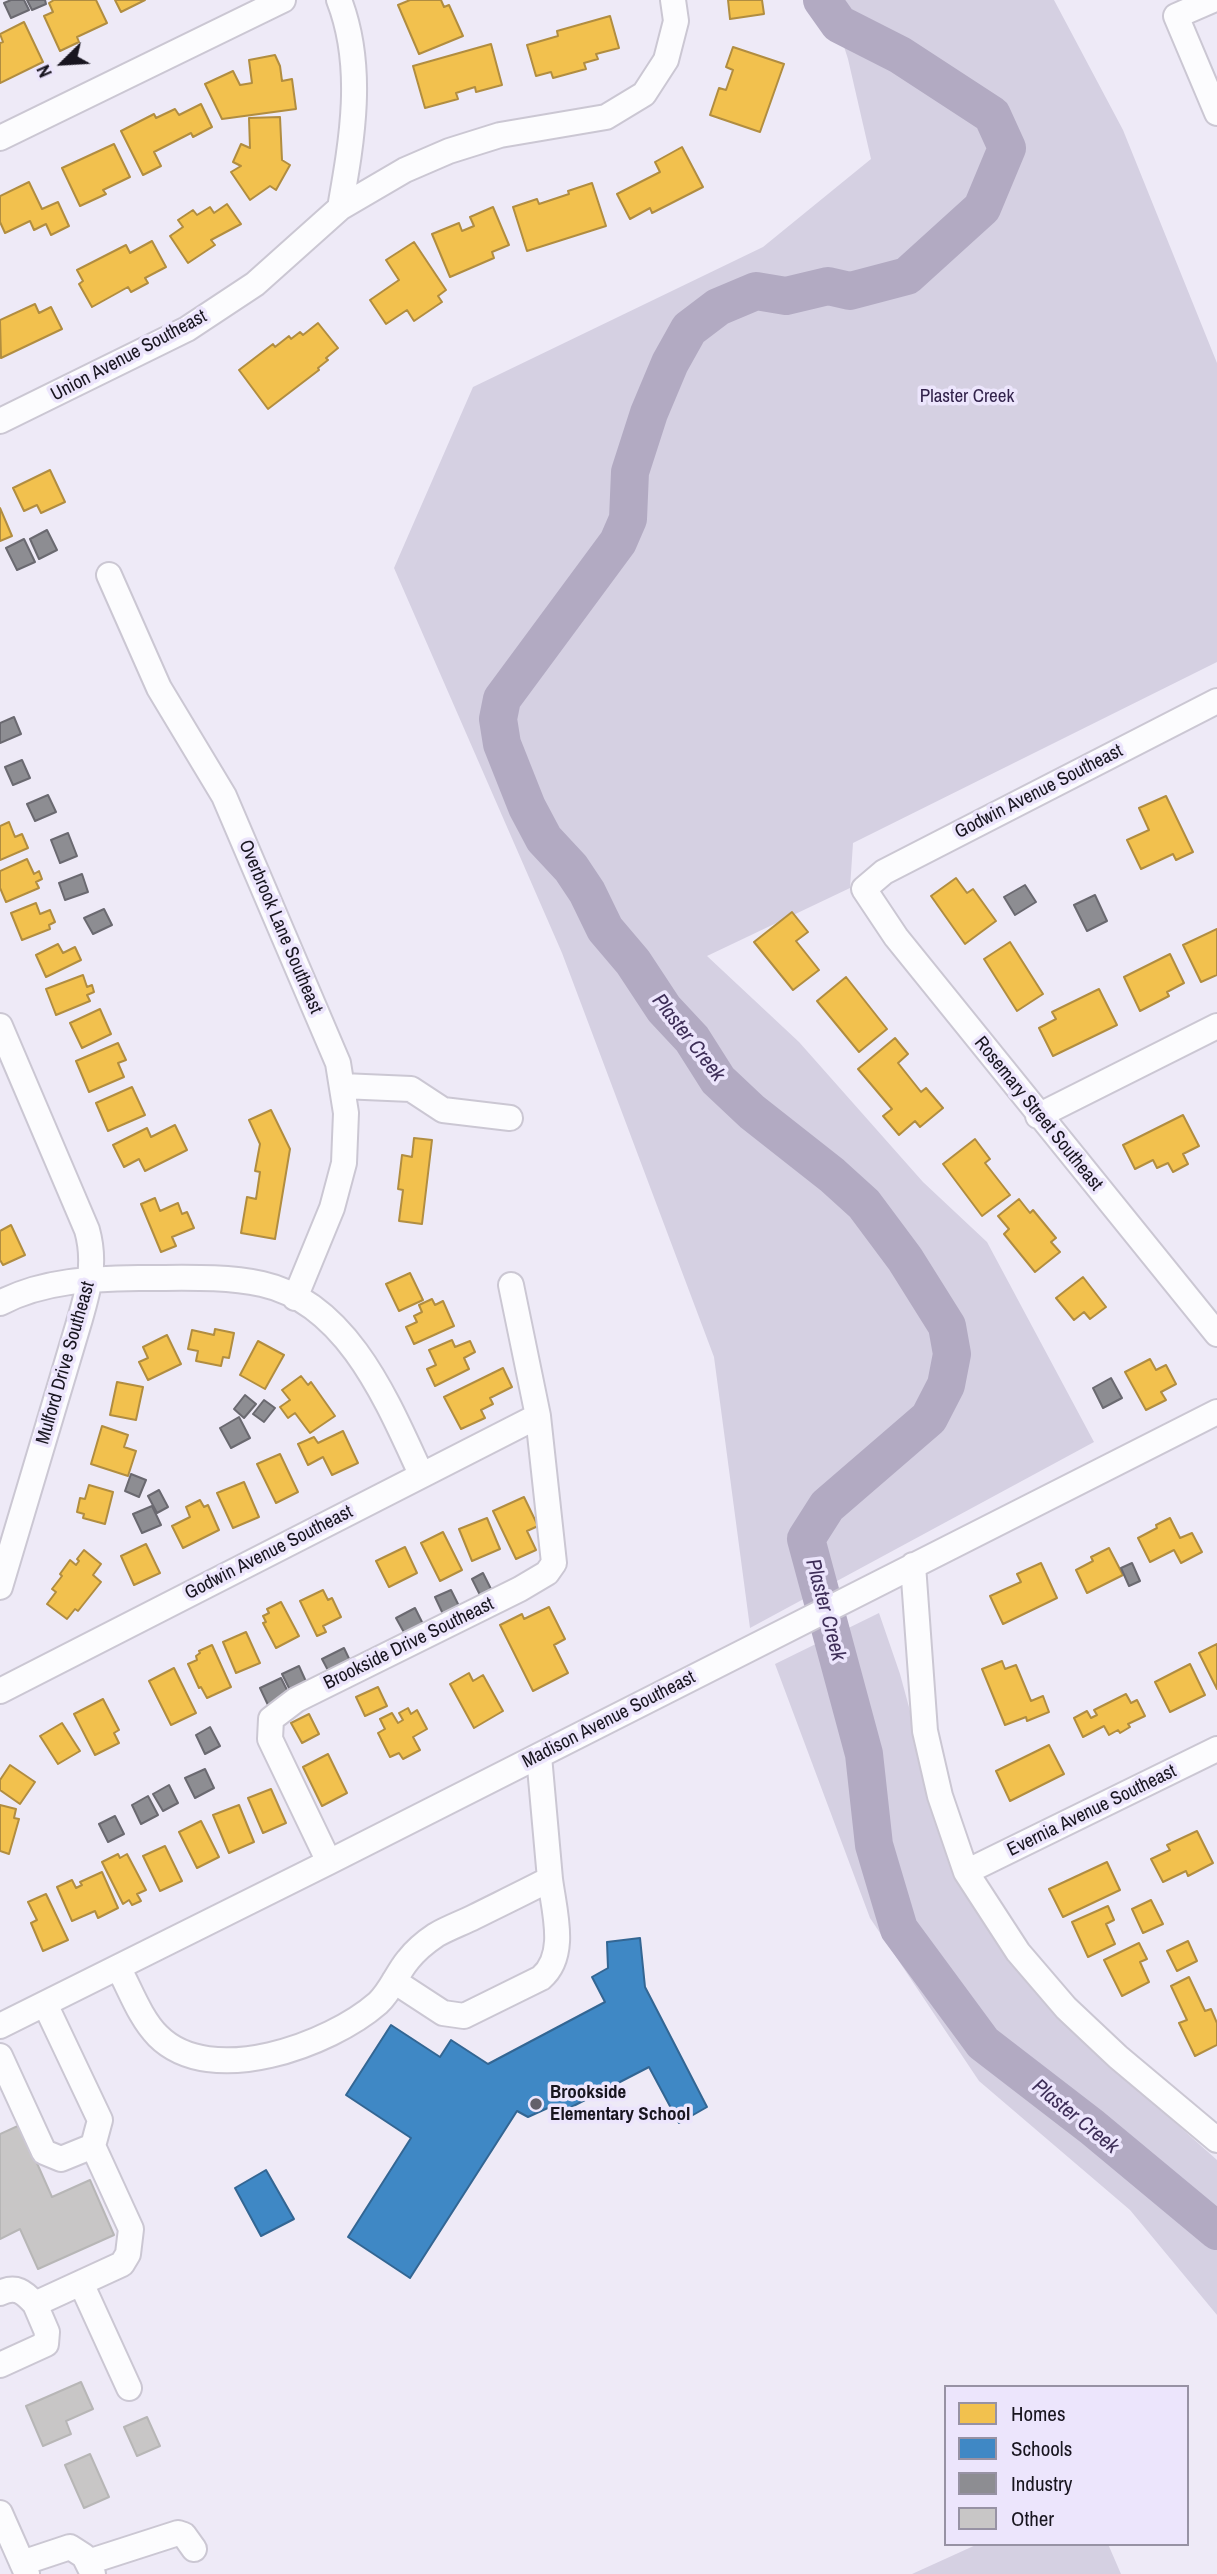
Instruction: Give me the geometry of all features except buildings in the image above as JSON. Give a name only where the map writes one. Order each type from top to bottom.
[{"type":"street","points":[[0,138],[282,0]]},
{"type":"street","points":[[339,0],[351,46],[354,85],[352,138],[340,208]]},
{"type":"street","name":"Union Avenue Southeast","points":[[0,421],[187,328],[255,284],[340,208],[405,170],[449,151],[500,135],[606,117],[625,106],[644,93],[666,60],[676,21],[673,0]]},
{"type":"street","points":[[1213,0],[1176,16],[1217,113]]},
{"type":"street","name":"Overbrook Lane Southeast","points":[[109,575],[159,688],[224,796],[338,1063],[346,1113],[344,1163],[332,1208],[295,1298]]},
{"type":"street","name":"Godwin Avenue Southeast","points":[[864,890],[884,872],[1217,701]]},
{"type":"street","name":"Rosemary Street Southeast","points":[[864,890],[896,937],[1038,1116],[1217,1334]]},
{"type":"street","name":"Mulford Drive Southeast","points":[[0,1026],[91,1245],[91,1279],[0,1587]]},
{"type":"street","points":[[1038,1116],[1217,1026]]},
{"type":"street","points":[[342,1086],[411,1089],[443,1110],[510,1118]]},
{"type":"street","points":[[0,1303],[33,1288],[91,1279],[217,1278],[265,1285],[295,1298],[324,1317],[349,1343],[396,1420],[421,1474]]},
{"type":"street","points":[[511,1285],[538,1416]]},
{"type":"street","name":"Madison Avenue Southeast","points":[[0,2026],[540,1756],[1217,1412]]},
{"type":"street","name":"Godwin Avenue Southeast","points":[[0,1691],[538,1416]]},
{"type":"street","name":"Brookside Drive Southeast","points":[[329,1862],[270,1740],[271,1719],[296,1700],[547,1573],[554,1563],[554,1553],[538,1416]]},
{"type":"street","points":[[913,1565],[925,1731],[940,1796],[966,1872],[1018,1952],[1066,2008],[1118,2057],[1217,2140]]},
{"type":"street","name":"Evernia Avenue Southeast","points":[[966,1872],[1217,1749]]},
{"type":"street","points":[[394,1981],[443,2013],[464,2015],[541,1978],[550,1970],[555,1961],[557,1946],[540,1756]]},
{"type":"street","points":[[118,1967],[147,2022],[159,2037],[177,2049],[202,2058],[256,2058],[324,2036],[350,2023],[380,2001],[408,1959],[436,1936],[550,1879]]},
{"type":"street","points":[[36,2304],[122,2264],[131,2241],[131,2229],[93,2146],[100,2120],[45,2004]]},
{"type":"street","points":[[0,2056],[44,2152],[61,2159],[93,2146]]},
{"type":"street","points":[[81,2283],[129,2388]]},
{"type":"street","points":[[0,2293],[10,2288],[23,2291],[36,2304],[47,2332],[46,2344],[0,2365]]},
{"type":"street","points":[[0,2513],[24,2569],[70,2547],[84,2556],[90,2568],[178,2533],[184,2535],[194,2549]]},
{"type":"green space","name":"Plaster Creek","points":[[829,0],[1054,0],[1123,130],[1217,363],[1217,662],[853,843],[850,888],[707,956],[799,1042],[923,1182],[987,1242],[1094,1442],[750,1628],[714,1357],[562,953],[394,568],[473,387],[763,247],[871,159],[848,59]]},
{"type":"green space","name":"Plaster Creek","points":[[879,1613],[900,1674],[941,1825],[1088,2045],[1217,2160],[1217,2315],[1130,2210],[979,2081],[870,1918],[775,1664]]},
{"type":"green space","points":[[974,2546],[1109,2546],[1121,2574],[912,2574]]},
{"type":"waterway","name":"Plaster Creek","points":[[822,0],[839,24],[900,55],[992,115],[1007,148],[982,208],[907,276],[850,291],[828,286],[786,296],[756,291],[718,307],[689,329],[670,363],[649,413],[630,472],[628,519],[618,542],[502,699],[498,719],[502,744],[527,807],[544,839],[571,868],[587,892],[605,929],[633,962],[664,1009],[692,1039],[718,1080],[752,1112],[864,1204],[905,1259],[947,1326],[952,1354],[946,1385],[929,1418],[827,1506],[806,1539],[864,1754],[874,1845],[899,1929],[983,2043],[1092,2127],[1217,2231]]},
{"type":"place","name":"Brookside Elementary School","points":[[536,2104]]}]
